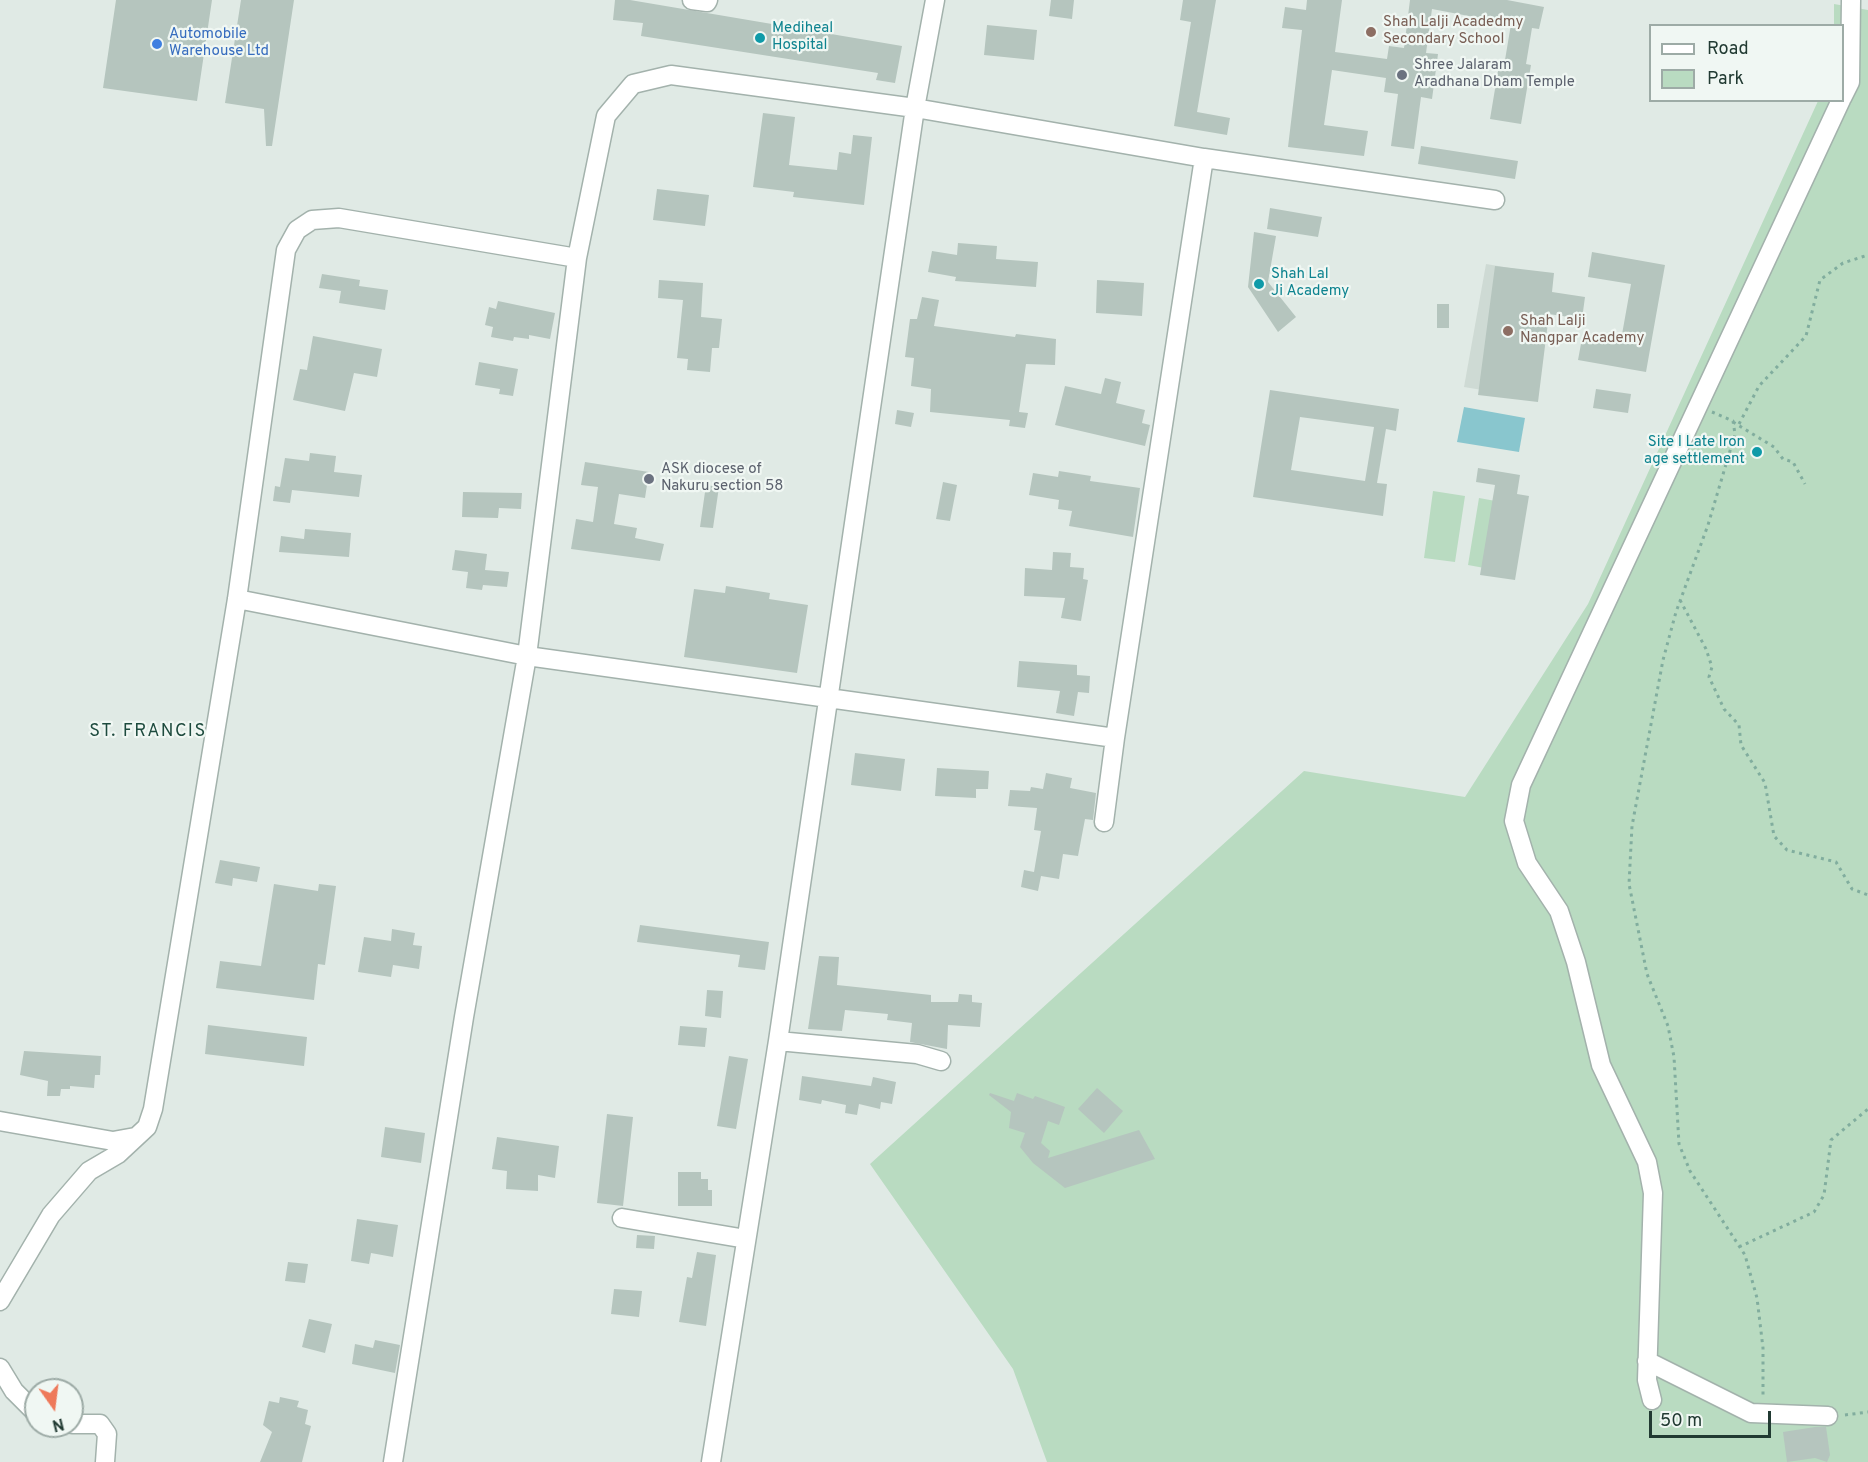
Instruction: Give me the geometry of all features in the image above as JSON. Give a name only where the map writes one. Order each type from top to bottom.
[{"type":"street","points":[[692,0],[707,2],[708,0]]},
{"type":"street","points":[[711,1462],[778,1041],[915,108],[935,0]]},
{"type":"street","points":[[1844,95],[1850,82],[1851,0]]},
{"type":"street","points":[[393,1462],[462,1029],[527,656],[577,258],[606,116],[633,84],[671,75],[915,108],[1204,158],[1494,200]]},
{"type":"street","points":[[1652,1400],[1647,1380],[1647,1360],[1653,1193],[1647,1162],[1601,1065],[1576,962],[1559,911],[1527,863],[1514,821],[1521,785],[1841,102]]},
{"type":"street","points":[[1104,822],[1114,738],[1204,158]]},
{"type":"street","points":[[0,1301],[51,1215],[89,1171],[118,1154],[137,1137],[147,1126],[153,1109],[237,599],[286,250],[297,230],[312,220],[339,218],[577,258]]},
{"type":"street","points":[[237,599],[527,656],[1114,738]]},
{"type":"street","points":[[778,1041],[917,1054],[941,1061]]},
{"type":"street","points":[[0,1121],[113,1142],[137,1137]]},
{"type":"street","points":[[622,1218],[746,1239]]},
{"type":"street","points":[[1647,1360],[1751,1413],[1828,1416]]},
{"type":"street","points":[[0,1368],[14,1391],[24,1401]]},
{"type":"street","points":[[84,1424],[100,1424],[107,1434],[105,1462]]},
{"type":"path","points":[[1739,424],[1759,386],[1806,336],[1820,280],[1843,263],[1868,255]]},
{"type":"path","points":[[1700,405],[1739,424],[1774,447],[1783,459],[1793,462],[1806,484]]},
{"type":"path","points":[[1733,422],[1735,434],[1708,525],[1680,600],[1649,725],[1632,826],[1629,884],[1647,974],[1668,1026],[1674,1057],[1679,1144],[1690,1171],[1745,1255],[1757,1298],[1763,1348],[1763,1414]]},
{"type":"path","points":[[1680,600],[1706,649],[1712,667],[1709,676],[1724,709],[1739,725],[1741,745],[1765,783],[1774,836],[1787,849],[1836,862],[1852,889],[1868,895]]},
{"type":"path","points":[[1739,1246],[1814,1212],[1824,1195],[1831,1140],[1868,1109]]},
{"type":"path","points":[[1828,1416],[1868,1412]]},
{"type":"shaded area","name":"Shah Lalji Nangpar Academy","points":[[1486,264],[1552,275],[1531,398],[1464,387]]},
{"type":"green space","points":[[1834,4],[1868,10],[1868,1462],[1047,1462],[1013,1369],[870,1164],[1304,771],[1465,797],[1588,604],[1818,102],[1844,102],[1844,24],[1834,24]]},
{"type":"green space","points":[[1433,491],[1465,496],[1455,562],[1424,558]]},
{"type":"green space","points":[[1479,498],[1512,504],[1501,571],[1468,565]]},
{"type":"water","points":[[1464,407],[1525,418],[1519,452],[1457,442]]},
{"type":"building","name":"Automobile Warehouse Ltd","points":[[116,0],[212,0],[197,101],[103,88]]},
{"type":"building","name":"Automobile Warehouse Ltd","points":[[241,0],[294,0],[272,146],[266,146],[264,109],[225,103]]},
{"type":"building","name":"Mediheal Hospital","points":[[615,0],[630,0],[902,46],[895,83],[876,80],[878,73],[641,36],[643,23],[613,20]]},
{"type":"building","points":[[1051,0],[1074,0],[1072,19],[1049,16]]},
{"type":"building","points":[[1183,0],[1216,0],[1197,112],[1230,118],[1227,135],[1174,126],[1191,22],[1180,20]]},
{"type":"building","points":[[1307,0],[1342,0],[1335,52],[1387,59],[1389,46],[1404,48],[1410,0],[1507,0],[1544,7],[1539,29],[1532,28],[1526,64],[1531,65],[1521,124],[1490,119],[1500,59],[1505,60],[1511,24],[1432,9],[1426,53],[1438,54],[1432,99],[1421,97],[1414,149],[1391,146],[1398,94],[1384,92],[1386,78],[1332,70],[1324,125],[1368,131],[1364,156],[1288,147],[1302,30],[1282,28],[1285,7],[1306,10]]},
{"type":"building","points":[[987,25],[1037,30],[1034,60],[984,55]]},
{"type":"building","points":[[763,113],[795,117],[789,165],[837,170],[839,152],[851,154],[853,135],[872,137],[864,205],[793,197],[794,192],[753,187]]},
{"type":"building","points":[[1421,146],[1518,161],[1515,179],[1418,164]]},
{"type":"building","points":[[657,189],[709,195],[705,226],[653,220]]},
{"type":"building","points":[[1270,208],[1322,217],[1318,237],[1267,229]]},
{"type":"building","name":"Shah Lal Ji Academy","points":[[1254,232],[1276,236],[1268,282],[1296,317],[1278,332],[1248,287]]},
{"type":"building","points":[[958,243],[997,246],[996,259],[1038,262],[1036,287],[955,281],[956,277],[928,272],[932,251],[957,255]]},
{"type":"building","points":[[1592,252],[1665,265],[1646,372],[1578,360],[1583,333],[1621,340],[1631,284],[1588,277]]},
{"type":"building","name":"Shah Lalji Nangpar Academy","points":[[1495,266],[1554,273],[1552,292],[1585,297],[1582,319],[1549,314],[1538,402],[1478,395]]},
{"type":"building","points":[[322,274],[360,280],[359,286],[388,290],[385,310],[339,303],[341,291],[319,288]]},
{"type":"building","points":[[659,280],[703,283],[701,317],[722,319],[719,348],[712,348],[710,372],[687,370],[688,359],[677,358],[683,300],[658,298]]},
{"type":"building","points":[[1097,280],[1144,283],[1142,316],[1096,313]]},
{"type":"building","points":[[922,297],[939,300],[934,326],[1015,337],[1016,334],[1056,339],[1055,365],[1026,364],[1019,412],[1028,413],[1025,428],[1009,426],[1010,420],[930,412],[931,389],[911,386],[914,358],[905,357],[910,319],[917,319]]},
{"type":"building","points":[[498,301],[555,313],[550,339],[529,335],[529,339],[514,337],[513,341],[491,337],[493,327],[485,325],[489,307],[496,309]]},
{"type":"building","points":[[1437,304],[1449,304],[1449,328],[1437,328]]},
{"type":"building","points":[[313,336],[382,349],[377,377],[354,373],[345,411],[293,400],[300,369],[307,370]]},
{"type":"building","points":[[479,362],[518,369],[513,396],[499,394],[500,389],[475,385]]},
{"type":"building","points":[[1105,378],[1121,382],[1116,403],[1145,410],[1142,423],[1150,425],[1145,446],[1055,425],[1065,386],[1101,394]]},
{"type":"building","points":[[1596,389],[1631,394],[1628,413],[1593,408]]},
{"type":"building","points":[[1270,390],[1399,409],[1396,431],[1386,429],[1377,483],[1387,484],[1383,516],[1253,497]],"holes":[[[1300,417],[1374,427],[1365,481],[1291,470]]]},
{"type":"building","points":[[897,410],[914,413],[911,427],[895,424]]},
{"type":"building","points":[[310,453],[336,456],[334,472],[362,475],[359,497],[292,490],[290,503],[273,501],[275,486],[280,487],[285,458],[309,461]]},
{"type":"building","points":[[585,462],[649,472],[645,498],[619,494],[614,524],[637,528],[635,538],[664,544],[660,561],[571,549],[576,519],[593,522],[598,487],[581,485]]},
{"type":"building","points":[[1478,468],[1520,475],[1517,494],[1529,496],[1515,580],[1480,575],[1495,485],[1476,482]]},
{"type":"building","points":[[1059,471],[1091,476],[1090,481],[1140,488],[1133,537],[1069,526],[1072,511],[1058,509],[1059,500],[1029,495],[1033,473],[1058,477]]},
{"type":"building","points":[[943,482],[957,485],[950,521],[936,519]]},
{"type":"building","points":[[706,485],[719,487],[713,528],[700,527]]},
{"type":"building","points":[[463,492],[522,493],[521,509],[499,508],[498,518],[462,517]]},
{"type":"building","points":[[305,529],[351,533],[349,557],[279,552],[281,536],[304,539]]},
{"type":"building","points":[[455,550],[487,554],[485,570],[509,572],[507,587],[483,585],[482,590],[466,588],[468,572],[452,570]]},
{"type":"building","points":[[1053,552],[1071,553],[1070,567],[1084,568],[1083,579],[1088,580],[1081,621],[1061,618],[1065,598],[1024,596],[1025,568],[1052,570]]},
{"type":"building","points":[[726,586],[770,593],[769,599],[808,605],[797,673],[684,657],[694,589],[725,593]]},
{"type":"building","points":[[1019,661],[1077,665],[1077,675],[1090,676],[1089,693],[1078,692],[1074,716],[1056,713],[1060,691],[1017,687]]},
{"type":"building","points":[[855,753],[905,759],[901,791],[851,785]]},
{"type":"building","points":[[937,768],[989,771],[988,789],[976,789],[976,798],[935,796]]},
{"type":"building","points":[[1046,773],[1072,778],[1070,788],[1096,793],[1093,820],[1085,819],[1078,856],[1063,854],[1059,879],[1041,876],[1038,891],[1021,887],[1024,870],[1034,872],[1041,831],[1034,830],[1037,808],[1008,806],[1010,790],[1030,791],[1031,787],[1043,789]]},
{"type":"building","points":[[220,860],[260,867],[257,882],[233,878],[232,886],[215,883]]},
{"type":"building","points":[[274,884],[318,891],[319,884],[336,886],[325,965],[318,964],[314,1000],[216,988],[220,961],[261,966]]},
{"type":"building","points":[[640,925],[769,942],[765,970],[738,967],[740,955],[637,942]]},
{"type":"building","points":[[392,929],[415,933],[413,945],[422,946],[419,969],[393,965],[391,977],[358,972],[364,937],[391,941]]},
{"type":"building","points":[[819,956],[839,957],[837,985],[931,995],[931,1002],[958,1002],[959,994],[972,995],[972,1002],[982,1003],[980,1027],[948,1025],[947,1049],[910,1042],[912,1023],[887,1020],[888,1014],[845,1010],[842,1031],[808,1029]]},
{"type":"building","points":[[707,990],[723,991],[721,1018],[705,1016]]},
{"type":"building","points":[[208,1025],[307,1037],[304,1066],[205,1054]]},
{"type":"building","points":[[680,1026],[707,1028],[705,1047],[678,1045]]},
{"type":"building","points":[[24,1051],[101,1056],[100,1075],[95,1075],[94,1088],[70,1086],[70,1089],[61,1089],[60,1096],[47,1096],[48,1081],[20,1075]]},
{"type":"building","points":[[729,1056],[748,1059],[736,1129],[717,1126]]},
{"type":"building","points":[[802,1076],[871,1086],[873,1077],[896,1082],[892,1104],[881,1102],[880,1109],[859,1104],[857,1115],[845,1113],[846,1105],[822,1100],[821,1104],[799,1100]]},
{"type":"building","points":[[1097,1088],[1123,1111],[1104,1133],[1078,1109]]},
{"type":"building","points":[[990,1093],[1014,1101],[1017,1093],[1033,1099],[1035,1096],[1065,1107],[1059,1125],[1048,1121],[1041,1143],[1050,1151],[1048,1158],[1139,1130],[1155,1159],[1065,1188],[1033,1163],[1020,1147],[1025,1133],[1009,1128],[1011,1112],[989,1095]]},
{"type":"building","points":[[607,1114],[633,1117],[623,1206],[597,1203]]},
{"type":"building","points":[[385,1127],[425,1133],[421,1163],[381,1157]]},
{"type":"building","points":[[497,1137],[559,1146],[555,1178],[538,1175],[538,1191],[506,1189],[507,1171],[492,1169]]},
{"type":"building","points":[[678,1172],[701,1172],[701,1179],[708,1179],[708,1190],[712,1190],[712,1206],[678,1206]]},
{"type":"building","points":[[357,1219],[398,1225],[393,1257],[371,1253],[369,1264],[351,1261]]},
{"type":"building","points":[[637,1235],[655,1236],[654,1249],[636,1248]]},
{"type":"building","points":[[697,1252],[716,1255],[706,1326],[679,1322],[687,1277],[692,1278]]},
{"type":"building","points":[[288,1262],[308,1264],[305,1283],[285,1281]]},
{"type":"building","points":[[614,1289],[642,1291],[639,1317],[611,1314]]},
{"type":"building","points":[[309,1319],[332,1324],[325,1353],[302,1347]]},
{"type":"building","points":[[375,1340],[400,1345],[395,1373],[352,1364],[355,1344],[373,1348]]},
{"type":"building","points":[[280,1397],[299,1401],[297,1407],[308,1410],[305,1424],[311,1426],[302,1462],[260,1462],[272,1432],[263,1425],[269,1401],[279,1403]]},
{"type":"building","points":[[1826,1427],[1830,1455],[1827,1462],[1815,1458],[1787,1462],[1783,1432]]},
{"type":"place","name":"Shah Lalji Acadedmy Secondary School","points":[[1371,32]]},
{"type":"place","name":"Mediheal Hospital","points":[[760,38]]},
{"type":"place","name":"Automobile Warehouse Ltd","points":[[157,44]]},
{"type":"place","name":"Shree Jalaram Aradhana Dham Temple","points":[[1402,75]]},
{"type":"place","name":"Shah Lal Ji Academy","points":[[1259,284]]},
{"type":"place","name":"Shah Lalji Nangpar Academy","points":[[1508,331]]},
{"type":"place","name":"Site I Late Iron age settlement","points":[[1757,452]]},
{"type":"place","name":"ASK diocese of Nakuru section 58","points":[[649,479]]},
{"type":"district","name":"ST. FRANCIS","points":[[148,732]]}]
